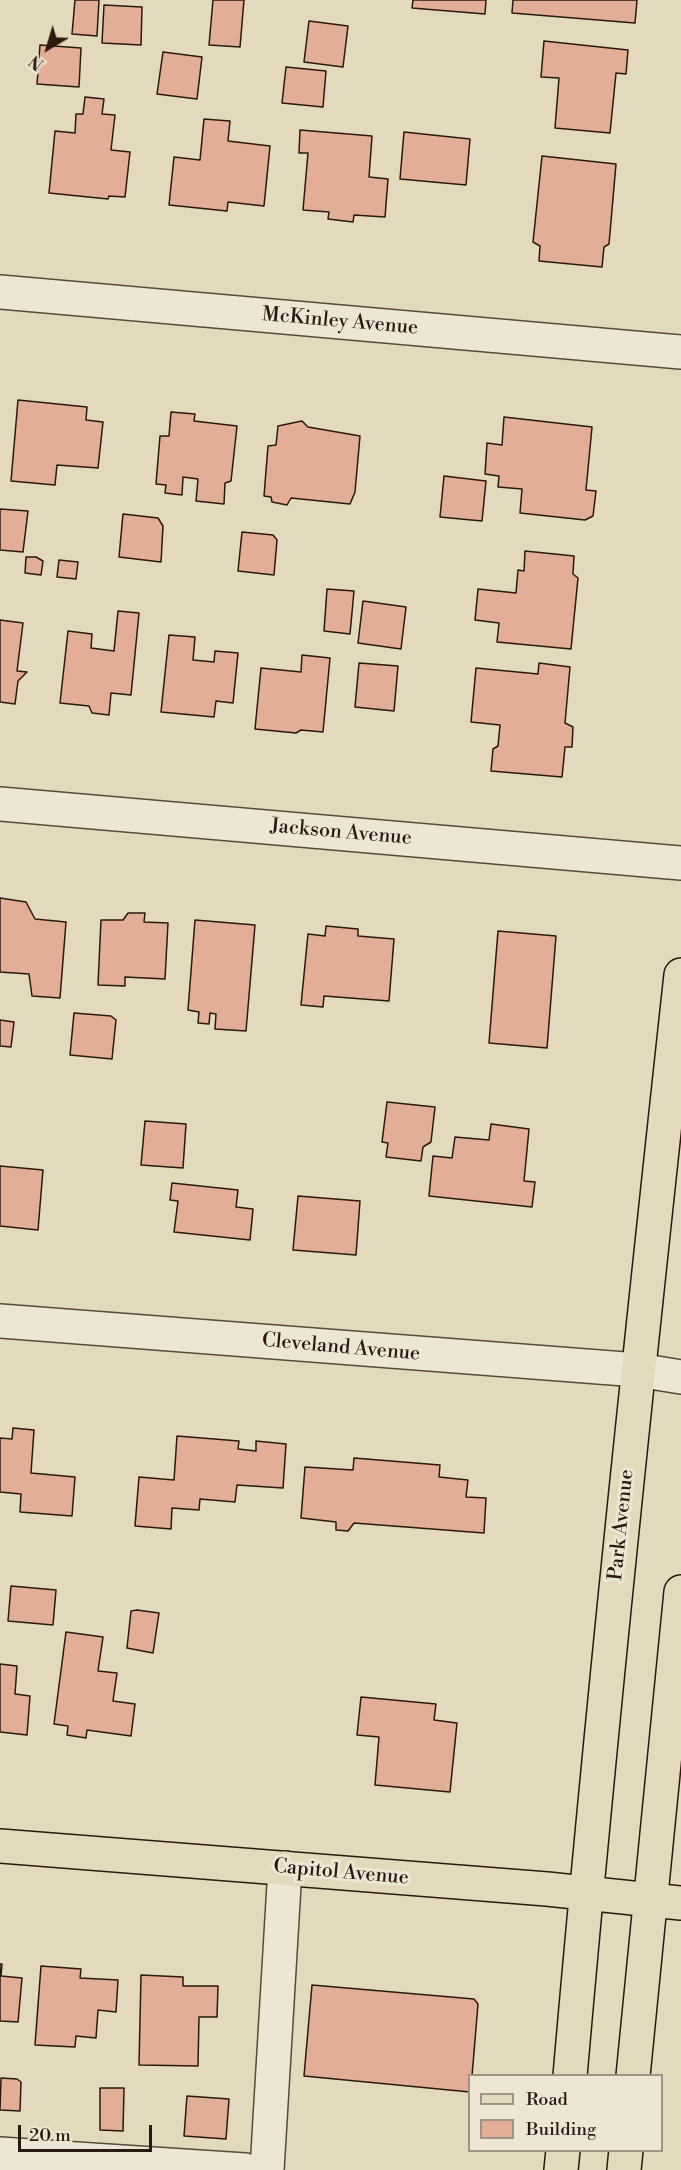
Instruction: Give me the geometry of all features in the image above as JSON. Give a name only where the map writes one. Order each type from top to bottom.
[{"type":"main road","name":"Park Avenue","points":[[570,2074],[585,1892],[681,975]]},
{"type":"main road","points":[[633,2074],[665,1901],[681,1592]]},
{"type":"main road","name":"Capitol Avenue","points":[[0,1846],[585,1892],[665,1901]]},
{"type":"main road","points":[[561,2170],[563,2152]]},
{"type":"main road","points":[[624,2170],[626,2152]]},
{"type":"street","name":"McKinley Avenue","points":[[0,292],[681,351]]},
{"type":"street","name":"Jackson Avenue","points":[[0,804],[681,863]]},
{"type":"street","name":"Cleveland Avenue","points":[[0,1321],[638,1370],[681,1377]]},
{"type":"street","points":[[267,2170],[285,1868]]},
{"type":"street","points":[[0,2154],[245,2170]]},
{"type":"building","points":[[75,0],[99,0],[97,36],[72,34]]},
{"type":"building","points":[[213,0],[244,0],[240,47],[209,45]]},
{"type":"building","points":[[413,0],[486,0],[485,14],[412,8]]},
{"type":"building","points":[[513,0],[637,0],[635,23],[512,13]]},
{"type":"building","points":[[104,5],[142,7],[141,45],[102,43]]},
{"type":"building","points":[[309,21],[348,26],[343,67],[304,62]]},
{"type":"building","points":[[544,41],[628,50],[626,74],[616,73],[610,133],[555,128],[559,78],[541,77]]},
{"type":"building","points":[[40,45],[81,48],[79,87],[37,84]]},
{"type":"building","points":[[163,52],[202,57],[197,99],[157,94]]},
{"type":"building","points":[[286,67],[326,71],[323,107],[282,103]]},
{"type":"building","points":[[85,97],[104,99],[102,114],[115,115],[111,150],[130,152],[125,197],[109,196],[108,199],[49,193],[55,131],[75,133],[76,114],[83,114]]},
{"type":"building","points":[[204,119],[230,121],[228,141],[270,146],[264,206],[228,202],[227,211],[169,205],[174,157],[200,160]]},
{"type":"building","points":[[300,130],[372,136],[369,177],[388,179],[385,217],[354,215],[353,222],[328,219],[329,212],[303,210],[308,153],[299,153]]},
{"type":"building","points":[[404,132],[470,139],[466,185],[400,179]]},
{"type":"building","points":[[542,156],[616,164],[609,244],[604,247],[602,267],[539,261],[540,246],[533,242]]},
{"type":"building","points":[[18,400],[87,407],[86,420],[103,422],[98,468],[57,465],[55,485],[11,481]]},
{"type":"building","points":[[171,412],[195,414],[194,421],[237,426],[231,481],[225,483],[224,504],[196,501],[198,479],[183,477],[182,495],[165,493],[166,485],[156,484],[160,436],[169,436]]},
{"type":"building","points":[[504,417],[592,427],[586,490],[596,491],[593,516],[585,520],[520,513],[522,489],[498,487],[499,476],[485,474],[487,443],[502,445]]},
{"type":"building","points":[[302,421],[308,427],[360,436],[355,492],[350,504],[291,498],[287,505],[272,502],[271,497],[264,496],[268,446],[276,445],[278,426]]},
{"type":"building","points":[[444,476],[486,481],[482,521],[440,517]]},
{"type":"building","points":[[0,509],[28,511],[23,552],[0,550]]},
{"type":"building","points":[[123,514],[158,518],[163,526],[161,562],[119,557]]},
{"type":"building","points":[[242,532],[273,535],[277,540],[274,575],[238,571]]},
{"type":"building","points":[[525,551],[574,556],[573,574],[578,578],[571,649],[497,642],[499,623],[475,620],[478,589],[516,593],[518,570],[524,571]]},
{"type":"building","points":[[26,557],[36,557],[43,561],[41,575],[25,573]]},
{"type":"building","points":[[59,560],[78,562],[76,579],[57,577]]},
{"type":"building","points":[[327,589],[354,591],[350,634],[324,631]]},
{"type":"building","points":[[363,601],[406,607],[401,649],[358,643]]},
{"type":"building","points":[[118,611],[139,613],[131,695],[111,693],[109,715],[92,713],[89,706],[60,703],[68,631],[92,634],[91,648],[114,651]]},
{"type":"building","points":[[0,620],[23,623],[17,671],[27,672],[18,681],[15,704],[0,702]]},
{"type":"building","points":[[169,635],[195,637],[193,660],[214,662],[215,651],[238,653],[233,703],[216,701],[214,717],[161,712]]},
{"type":"building","points":[[302,655],[330,658],[323,732],[301,730],[296,733],[255,729],[261,668],[301,672]]},
{"type":"building","points":[[359,663],[398,666],[394,711],[355,707]]},
{"type":"building","points":[[539,663],[570,667],[565,723],[573,727],[572,747],[565,747],[562,777],[491,771],[493,749],[498,746],[500,725],[471,722],[476,668],[538,674]]},
{"type":"building","points":[[0,898],[26,902],[35,919],[66,922],[60,998],[32,996],[29,974],[0,972]]},
{"type":"building","points":[[128,913],[145,913],[144,922],[168,923],[165,979],[125,977],[125,986],[98,985],[101,920],[123,920]]},
{"type":"building","points":[[195,920],[255,925],[246,1031],[215,1029],[216,1014],[210,1013],[209,1024],[198,1023],[199,1012],[188,1010]]},
{"type":"building","points":[[326,926],[358,929],[358,936],[394,939],[389,1001],[324,996],[323,1007],[301,1005],[308,934],[325,936]]},
{"type":"building","points":[[498,931],[556,936],[547,1048],[489,1043]]},
{"type":"building","points":[[74,1013],[111,1016],[116,1020],[112,1059],[70,1055]]},
{"type":"building","points":[[0,1020],[14,1022],[11,1047],[0,1046]]},
{"type":"building","points":[[387,1102],[435,1107],[431,1142],[423,1147],[421,1161],[386,1157],[388,1143],[382,1142]]},
{"type":"building","points":[[145,1121],[186,1124],[183,1168],[141,1165]]},
{"type":"building","points":[[491,1124],[529,1129],[524,1181],[535,1182],[532,1207],[429,1196],[433,1156],[452,1158],[455,1137],[489,1140]]},
{"type":"building","points":[[0,1166],[43,1170],[38,1230],[0,1226]]},
{"type":"building","points":[[172,1183],[238,1190],[236,1207],[253,1209],[250,1240],[174,1232],[178,1201],[170,1200]]},
{"type":"building","points":[[298,1196],[360,1201],[356,1255],[293,1250]]},
{"type":"building","points":[[13,1428],[34,1430],[31,1473],[75,1477],[72,1516],[20,1512],[21,1494],[0,1492],[0,1438],[12,1439]]},
{"type":"building","points":[[177,1436],[239,1441],[238,1449],[256,1451],[256,1441],[286,1444],[283,1488],[237,1485],[235,1502],[200,1499],[199,1510],[172,1508],[171,1529],[135,1526],[139,1477],[174,1480]]},
{"type":"building","points":[[354,1458],[440,1465],[439,1477],[468,1480],[466,1497],[486,1498],[484,1533],[354,1523],[348,1531],[336,1530],[336,1522],[301,1518],[305,1467],[353,1470]]},
{"type":"building","points":[[11,1586],[56,1590],[53,1625],[8,1621]]},
{"type":"building","points":[[131,1611],[159,1613],[153,1653],[127,1648]]},
{"type":"building","points":[[66,1632],[103,1637],[98,1671],[117,1673],[113,1701],[135,1704],[131,1736],[87,1730],[86,1738],[67,1735],[68,1726],[54,1724]]},
{"type":"building","points":[[0,1664],[17,1666],[15,1694],[30,1696],[27,1735],[0,1732]]},
{"type":"building","points":[[361,1697],[436,1704],[434,1720],[457,1723],[450,1792],[375,1785],[379,1737],[357,1735]]},
{"type":"building","points":[[0,1964],[2,1964],[1,1976],[22,1978],[18,2022],[0,2021]]},
{"type":"building","points":[[41,1966],[81,1969],[80,1978],[118,1980],[116,2012],[98,2010],[96,2038],[76,2036],[75,2047],[35,2045]]},
{"type":"building","points":[[141,1975],[183,1977],[183,1986],[218,1986],[217,2017],[199,2017],[198,2066],[139,2065]]},
{"type":"building","points":[[312,1985],[474,1999],[478,2004],[472,2074],[468,2074],[468,2092],[304,2076]]},
{"type":"building","points":[[1,2078],[17,2079],[21,2082],[20,2111],[0,2110]]},
{"type":"building","points":[[100,2088],[124,2088],[123,2131],[100,2130]]},
{"type":"building","points":[[187,2096],[229,2099],[226,2139],[184,2136]]}]
